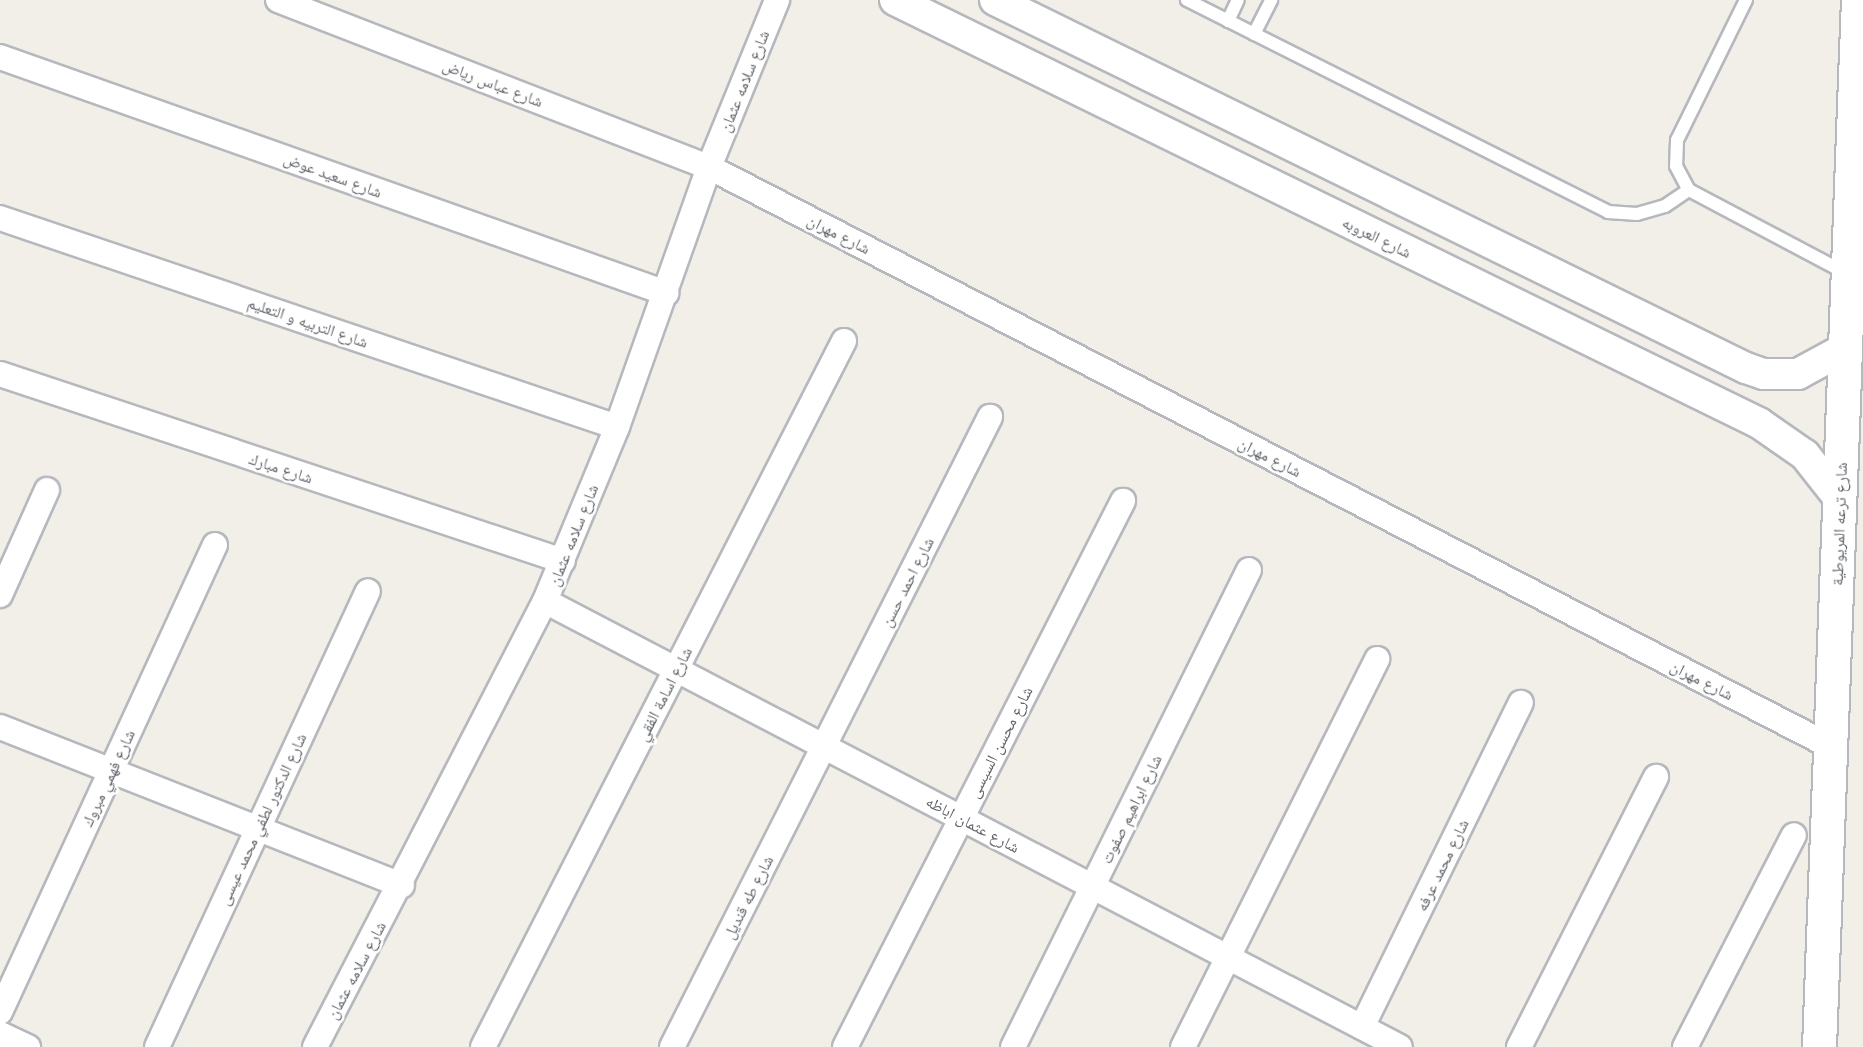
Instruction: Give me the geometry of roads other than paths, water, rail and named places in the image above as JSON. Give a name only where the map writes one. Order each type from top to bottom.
[{"type":"main road","name":"شارع ترعه المريوطية","points":[[1820,1047],[1858,0]]},
{"type":"street","name":"شارع عباس رياض","points":[[278,0],[709,167]]},
{"type":"street","name":"شارع سلامه عثمان","points":[[315,1047],[402,885],[563,561],[617,427],[709,167],[777,0]]},
{"type":"street","name":"شارع العروبه","points":[[895,0],[1783,438],[1818,468],[1839,498]]},
{"type":"street","points":[[995,0],[1658,326],[1763,374],[1798,374],[1844,349]]},
{"type":"street","name":"شارع سعيد عوض","points":[[0,57],[666,293]]},
{"type":"street","name":"شارع مهران","points":[[709,167],[1832,747]]},
{"type":"street","name":"شارع التربيه و التعليم","points":[[0,218],[617,427]]},
{"type":"street","points":[[1642,368],[1658,326]]},
{"type":"street","name":"شارع اسامة الفقي","points":[[483,1047],[844,341]]},
{"type":"street","name":"شارع مبارك","points":[[0,374],[563,561]]},
{"type":"street","name":"شارع احمد حسن","points":[[824,747],[990,417]]},
{"type":"street","points":[[0,595],[47,490]]},
{"type":"street","name":"شارع محسن السيسى","points":[[845,1047],[1123,501]]},
{"type":"street","name":"شارع فهمي مبروك","points":[[0,1012],[215,545]]},
{"type":"street","name":"شارع ابراهيم صفوت","points":[[1013,1047],[1249,570]]},
{"type":"street","name":"شارع الدكتور لطفي محمد عيسى","points":[[157,1047],[368,591]]},
{"type":"street","name":"شارع عثمان اباظه","points":[[545,601],[1400,1047]]},
{"type":"street","points":[[1183,1047],[1377,659]]},
{"type":"street","name":"شارع محمد عرفه","points":[[1362,1027],[1521,703]]},
{"type":"street","points":[[0,726],[402,885]]},
{"type":"street","name":"شارع طه قنديل","points":[[672,1047],[824,747]]},
{"type":"street","points":[[1519,1047],[1656,777]]},
{"type":"street","points":[[1685,1047],[1794,835]]},
{"type":"street","points":[[0,1034],[28,1047]]},
{"type":"lane","points":[[1228,21],[1238,0]]},
{"type":"lane","points":[[1254,34],[1271,0]]},
{"type":"lane","points":[[1746,0],[1677,140],[1676,166],[1689,190],[1847,273]]},
{"type":"lane","points":[[1196,2],[1228,21],[1608,212],[1647,212],[1665,206],[1689,190]]}]
